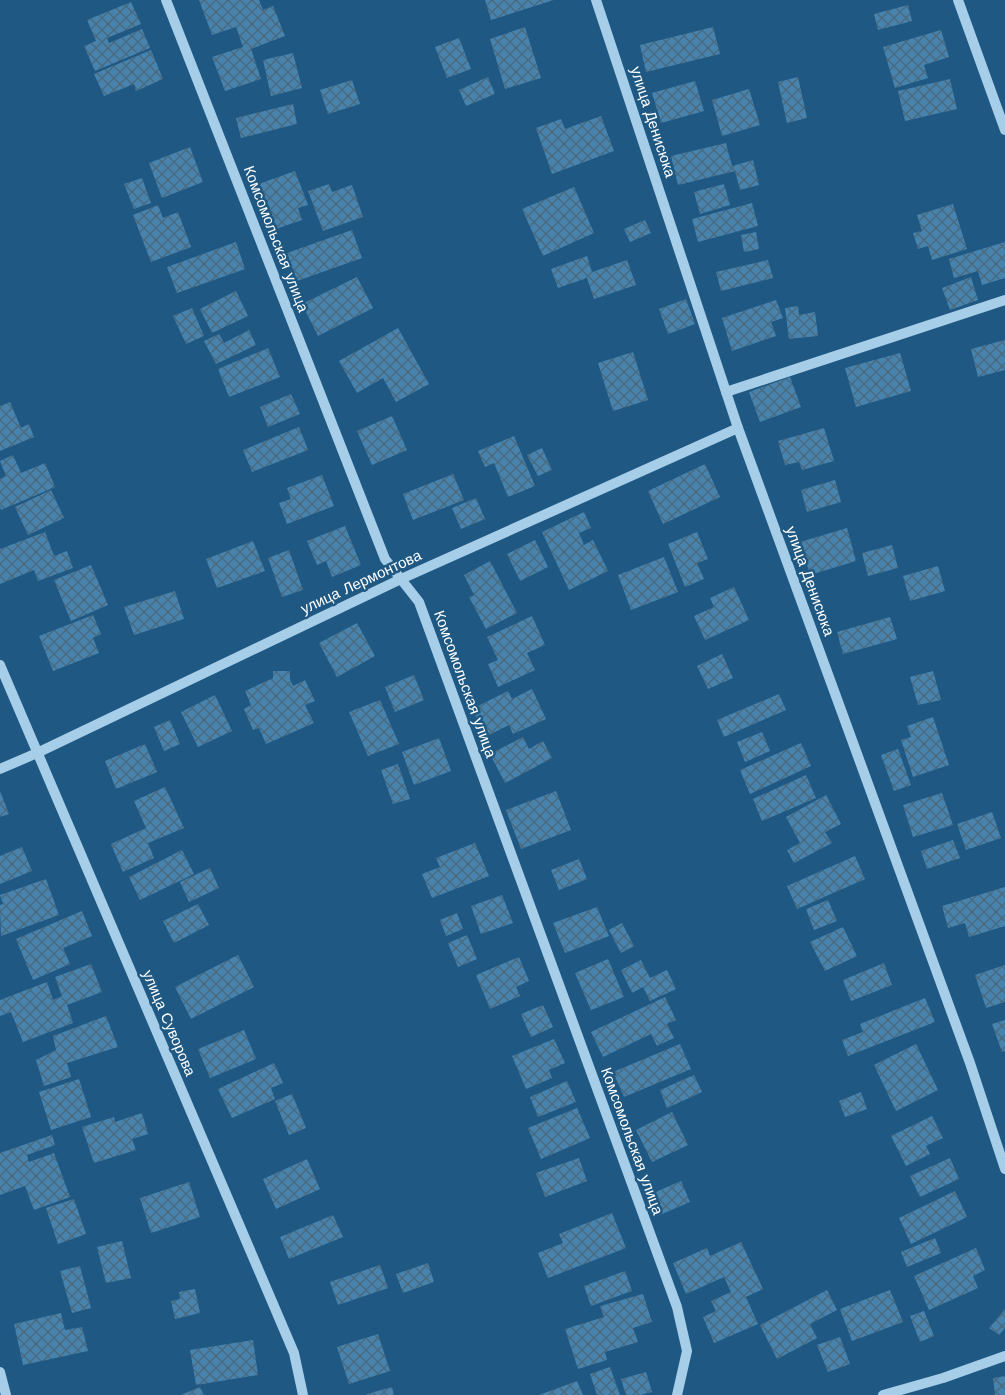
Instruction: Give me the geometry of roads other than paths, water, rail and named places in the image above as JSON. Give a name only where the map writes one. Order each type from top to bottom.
[{"type":"street","name":"Комсомольская улица","points":[[166,0],[385,559],[419,602],[677,1307],[687,1351],[677,1395]]},
{"type":"street","name":"улица Денисюка","points":[[596,0],[738,428],[970,1063],[1005,1169]]},
{"type":"street","points":[[958,0],[1005,130]]},
{"type":"street","points":[[726,392],[1005,300]]},
{"type":"street","name":"улица Лермонтова","points":[[0,770],[401,579],[738,428]]},
{"type":"street","name":"улица Суворова","points":[[0,665],[294,1353],[303,1395]]},
{"type":"street","points":[[883,1395],[943,1378],[1005,1356]]},
{"type":"street","points":[[0,1372],[6,1395]]}]
